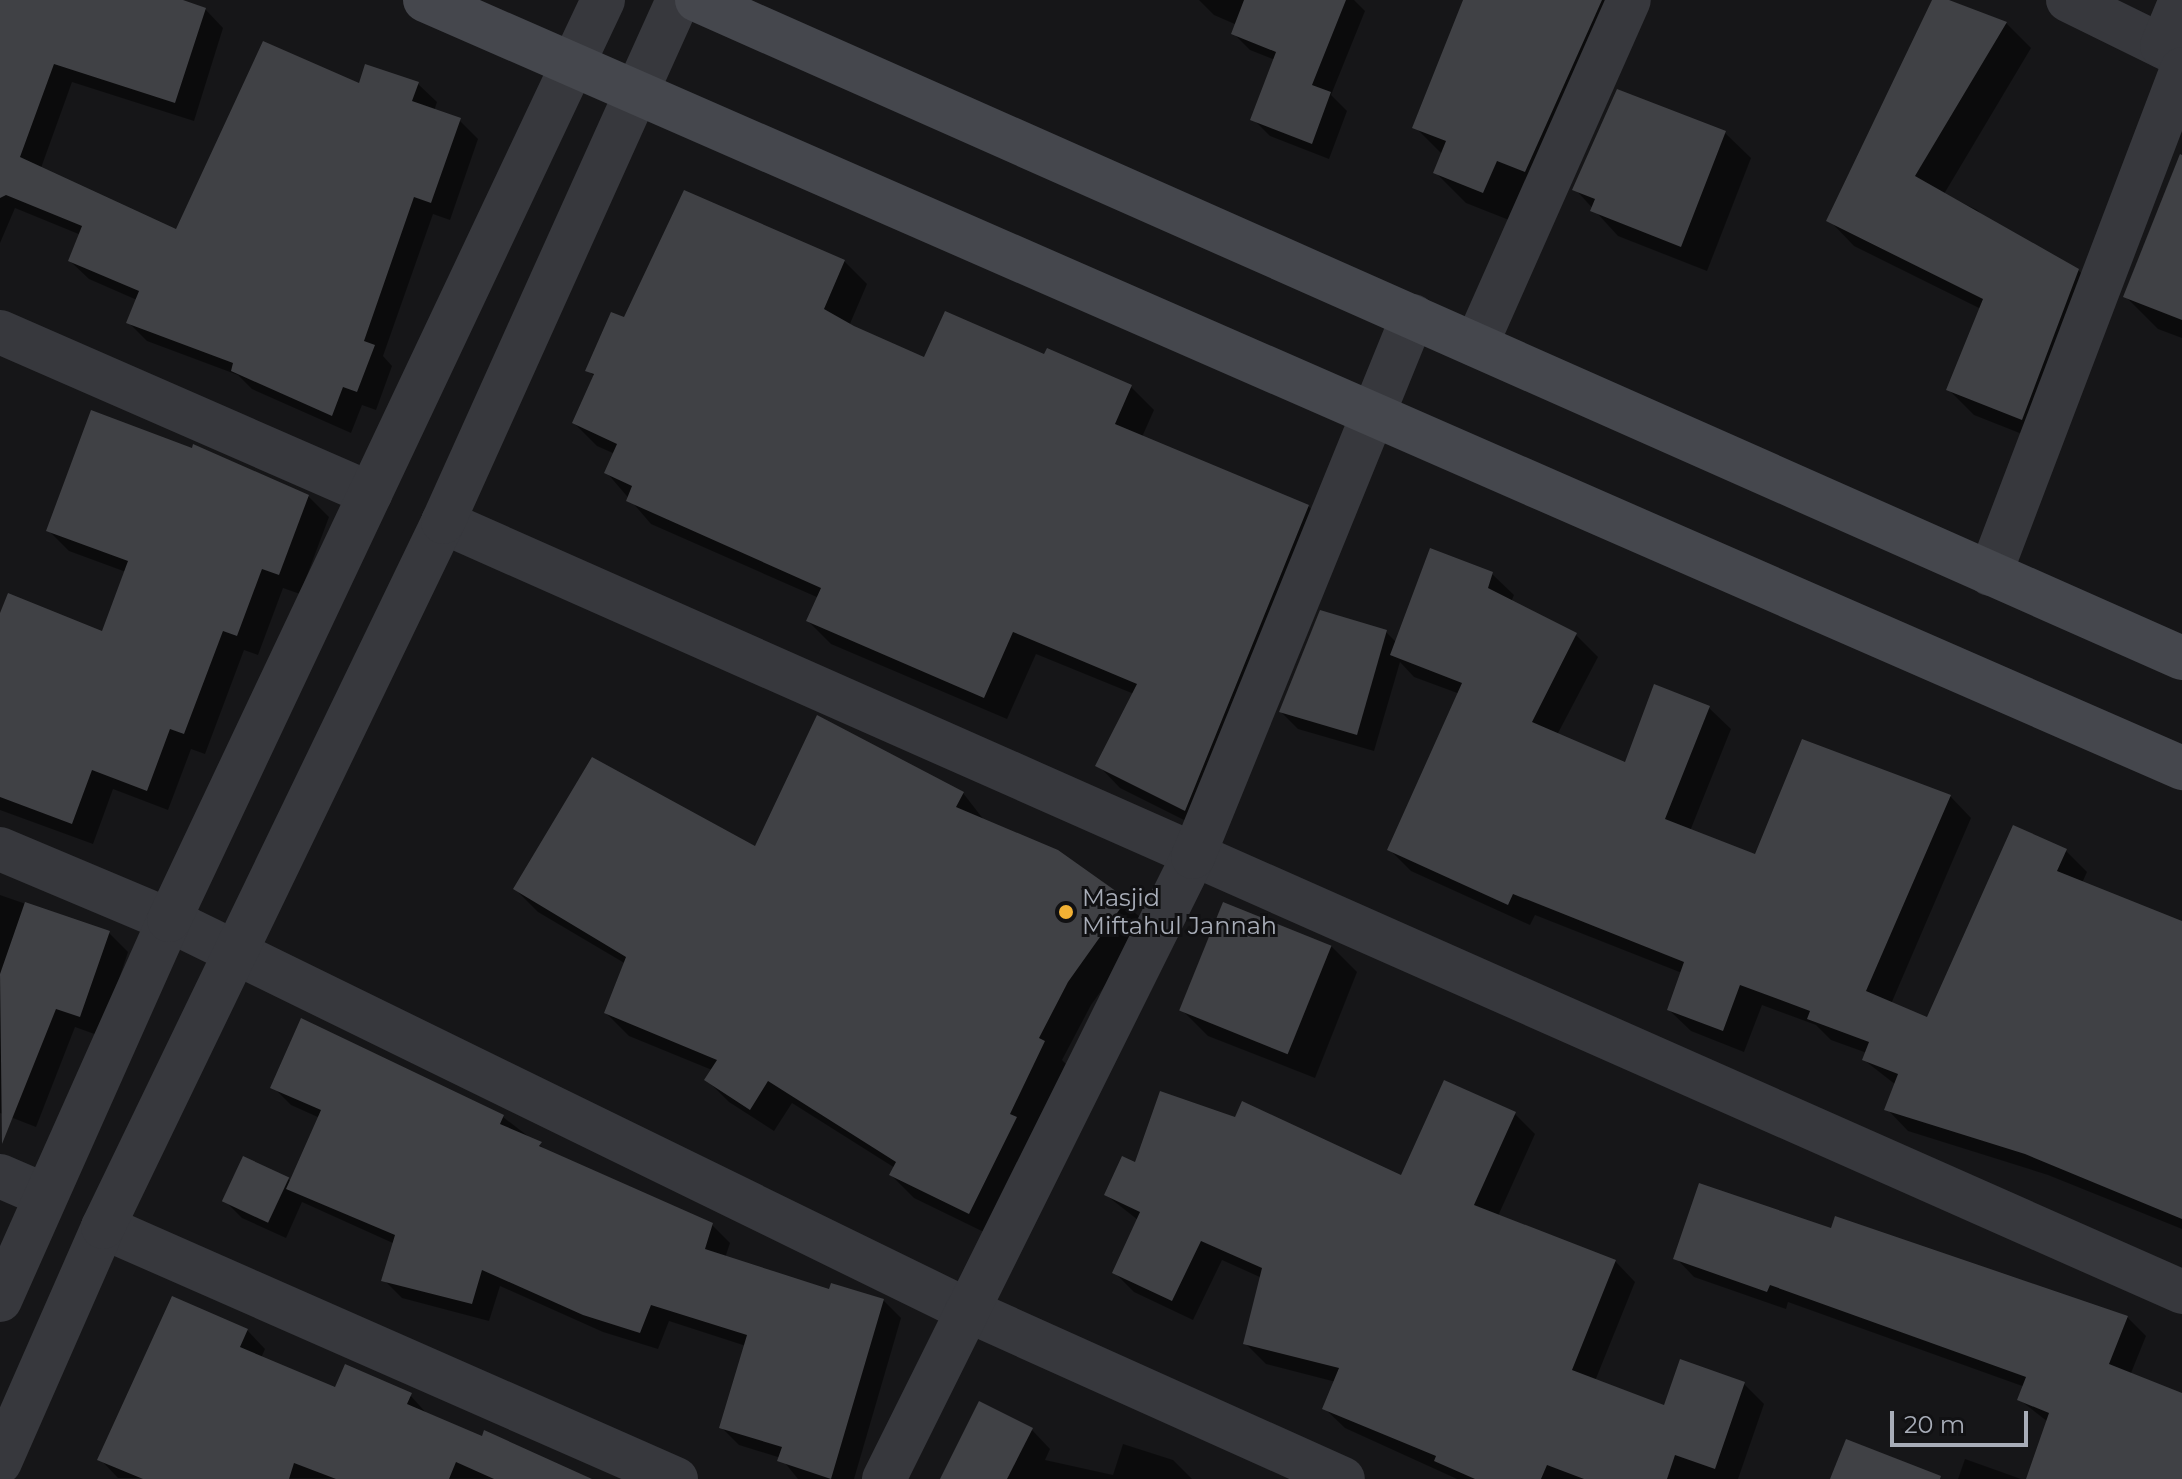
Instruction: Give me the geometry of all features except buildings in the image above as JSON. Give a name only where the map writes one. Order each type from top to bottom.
[{"type":"street","points":[[425,0],[571,67],[2182,768]]},
{"type":"street","points":[[0,1300],[44,1195],[169,920],[603,0]]},
{"type":"street","points":[[0,1462],[103,1227],[443,522],[638,96],[678,0]]},
{"type":"street","points":[[697,0],[2182,658]]},
{"type":"street","points":[[1476,345],[1629,0]]},
{"type":"street","points":[[2068,0],[2175,57]]},
{"type":"street","points":[[1990,574],[2175,57],[2181,0]]},
{"type":"street","points":[[884,1479],[1193,857],[1413,316]]},
{"type":"street","points":[[0,332],[370,494]]},
{"type":"street","points":[[443,522],[1193,857],[2182,1292]]},
{"type":"street","points":[[0,849],[169,920],[967,1310],[1343,1479]]},
{"type":"street","points":[[0,1176],[44,1195]]},
{"type":"street","points":[[103,1227],[676,1479]]},
{"type":"place","name":"Masjid Miftahul Jannah","points":[[1066,912]]}]
